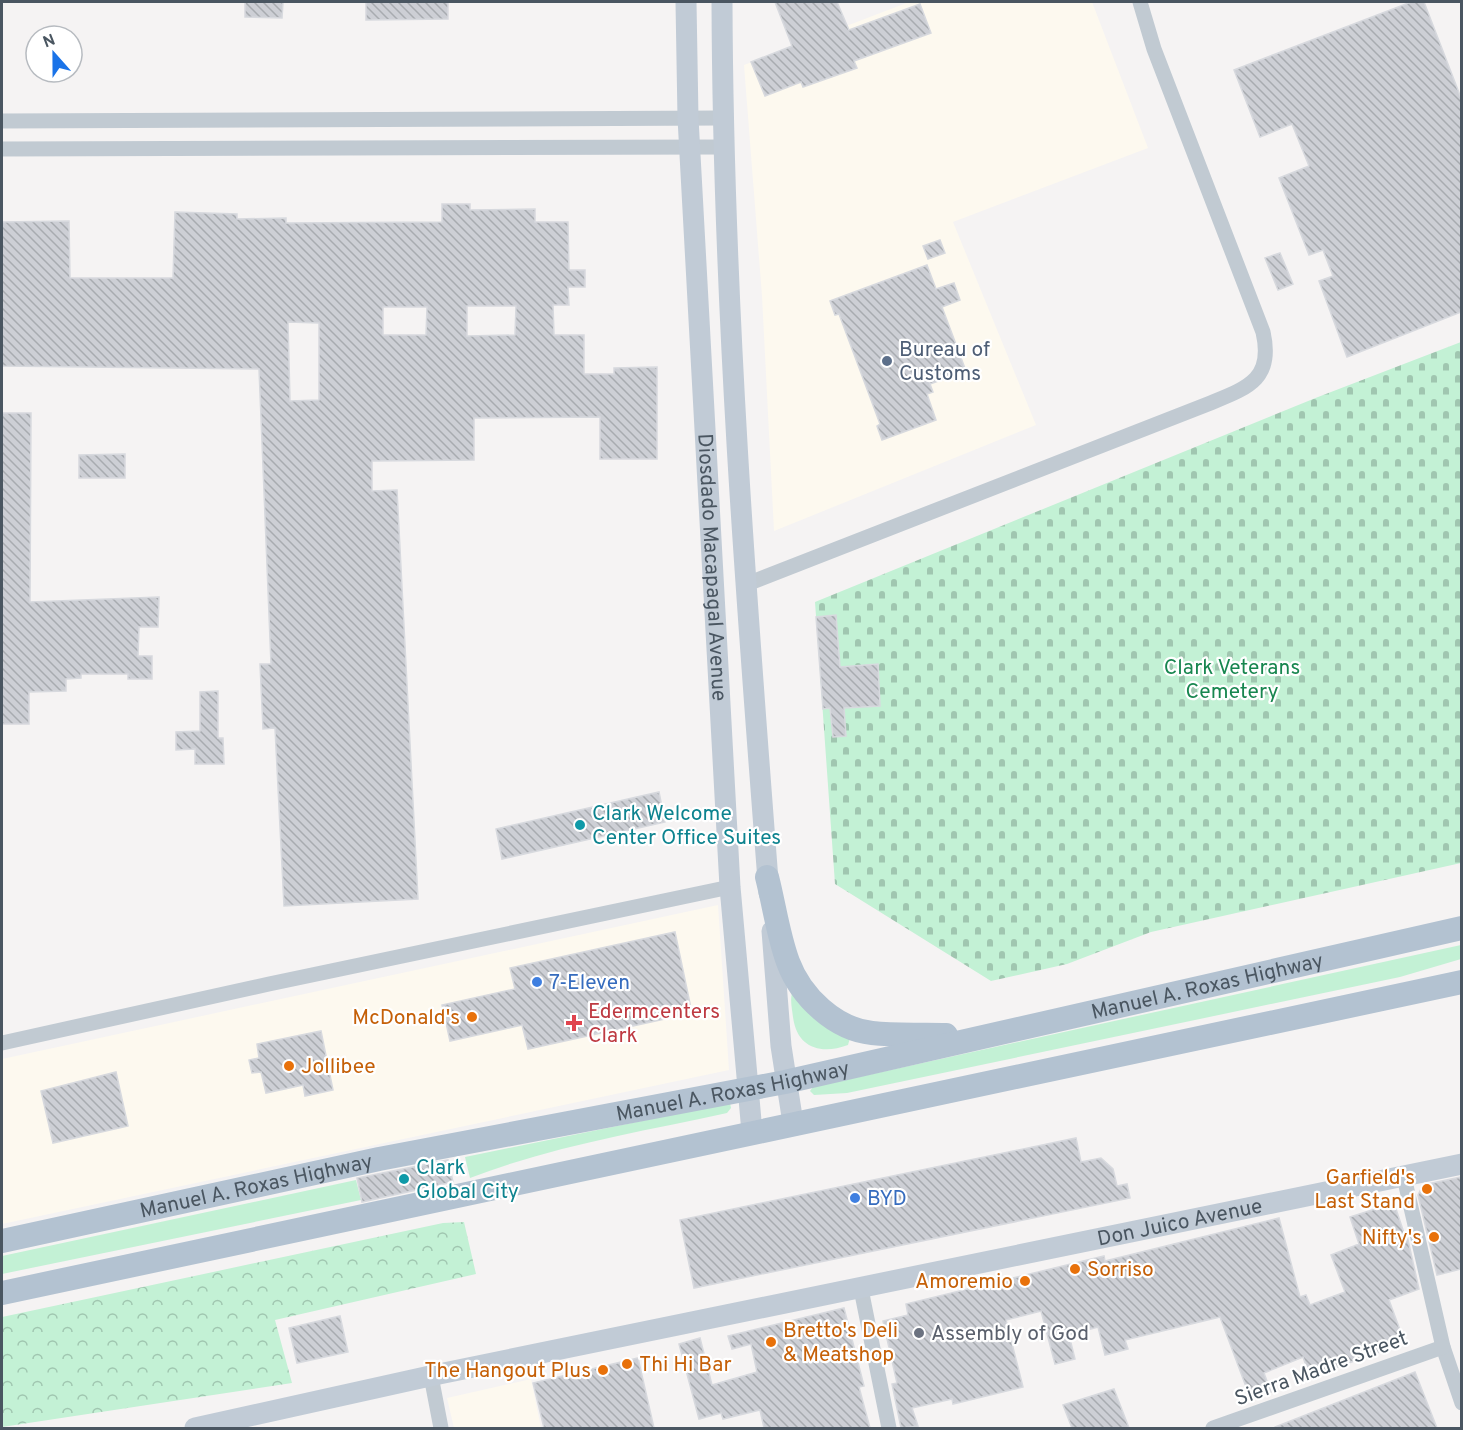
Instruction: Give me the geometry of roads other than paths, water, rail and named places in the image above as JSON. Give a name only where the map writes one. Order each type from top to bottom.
[{"type":"main road","name":"Diosdado Macapagal Avenue","points":[[686,2],[688,118],[730,887],[746,1089],[752,1132]]},
{"type":"main road","name":"Diosdado Macapagal Avenue","points":[[722,2],[723,147],[747,584],[767,877],[785,1082],[793,1123]]},
{"type":"main road","points":[[767,877],[788,963],[808,997],[826,1014],[848,1028],[872,1033],[979,1036]]},
{"type":"main road","name":"Manuel A. Roxas Highway","points":[[2,1241],[390,1157],[785,1082],[1461,928]]},
{"type":"main road","name":"Manuel A. Roxas Highway","points":[[2,1293],[1461,982]]},
{"type":"main road","name":"Don Juico Avenue","points":[[195,1428],[431,1376],[1461,1164]]},
{"type":"street","points":[[747,584],[1208,404],[1239,391],[1262,373],[1266,359],[1263,332],[1154,49],[1140,2]]},
{"type":"street","points":[[2,121],[723,118]]},
{"type":"street","points":[[2,149],[723,147]]},
{"type":"street","points":[[2,1043],[730,887]]},
{"type":"street","points":[[1404,1177],[1443,1347],[1461,1403]]},
{"type":"street","points":[[861,1289],[889,1428]]},
{"type":"street","name":"Sierra Madre Street","points":[[1213,1428],[1443,1347]]},
{"type":"street","points":[[431,1376],[441,1428]]},
{"type":"place","name":"Bureau of Customs","points":[[887,361]]},
{"type":"place","name":"Clark Welcome Center Office Suites","points":[[580,825]]},
{"type":"place","name":"7-Eleven","points":[[537,982]]},
{"type":"place","name":"McDonald's","points":[[472,1017]]},
{"type":"place","name":"Edermcenters Clark","points":[[574,1023]]},
{"type":"place","name":"Jollibee","points":[[289,1066]]},
{"type":"place","name":"Clark Global City","points":[[404,1179]]},
{"type":"place","name":"Garfield's Last Stand","points":[[1427,1189]]},
{"type":"place","name":"BYD","points":[[855,1198]]},
{"type":"place","name":"Nifty's","points":[[1434,1237]]},
{"type":"place","name":"Sorriso","points":[[1075,1269]]},
{"type":"place","name":"Amoremio","points":[[1025,1281]]},
{"type":"place","name":"Assembly of God","points":[[919,1333]]},
{"type":"place","name":"Bretto's Deli & Meatshop","points":[[771,1342]]},
{"type":"place","name":"Thi Hi Bar","points":[[627,1364]]},
{"type":"place","name":"The Hangout Plus","points":[[603,1370]]},
{"type":"park label","name":"Clark Veterans Cemetery","points":[[1232,679]]}]
